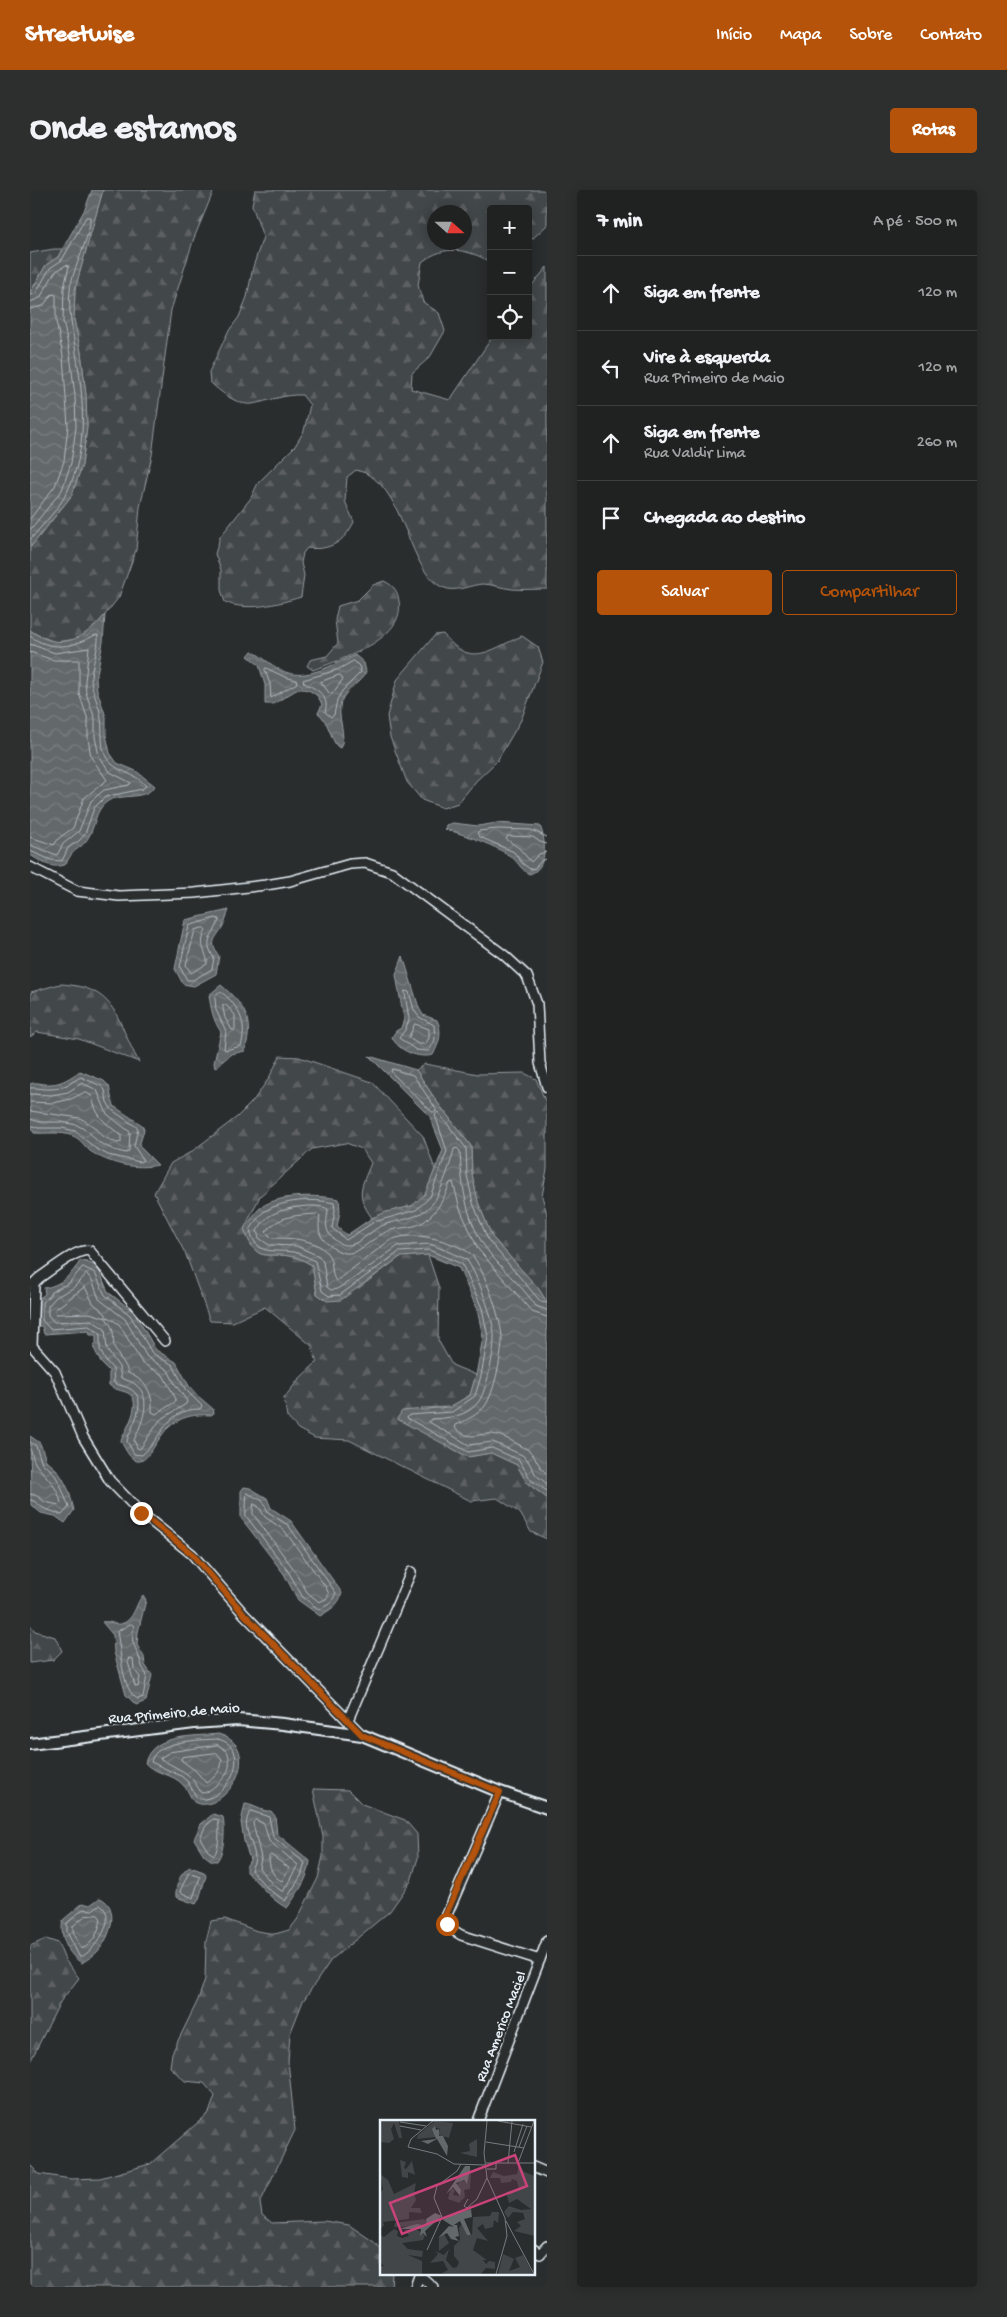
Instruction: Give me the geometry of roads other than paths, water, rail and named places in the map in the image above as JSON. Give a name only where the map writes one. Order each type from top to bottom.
[{"type":"main road","name":"Rua Primeiro de Maio","points":[[30,1744],[148,1728],[238,1720],[283,1724],[362,1735],[500,1792],[547,1808]]},
{"type":"street","points":[[30,867],[40,874],[77,890],[119,896],[195,893],[290,881],[350,864],[365,864],[392,872],[504,955],[527,976],[537,1004],[540,1063],[547,1087]]},
{"type":"street","points":[[165,1341],[97,1257],[90,1251],[83,1249],[38,1278],[34,1283],[32,1346],[55,1372],[88,1448],[121,1494],[141,1513],[192,1554],[244,1614],[362,1735]]},
{"type":"street","points":[[348,1720],[411,1572]]},
{"type":"street","points":[[500,1792],[444,1919],[453,1930],[461,1935],[540,1960]]},
{"type":"street","name":"Rua Americo Maciel","points":[[478,2120],[547,1941]]},
{"type":"street","points":[[534,2167],[547,2173]]},
{"type":"street","points":[[534,2250],[540,2254],[547,2246]]},
{"type":"street","points":[[415,2287],[420,2274],[433,2287]]},
{"type":"water","points":[[92,190],[103,190],[75,289],[74,320],[81,352],[86,395],[87,427],[82,465],[72,495],[30,548],[30,293],[46,265],[58,257],[85,209]]},
{"type":"water","points":[[105,615],[103,642],[96,679],[97,690],[106,717],[106,735],[110,753],[117,763],[136,771],[155,786],[145,794],[120,797],[108,801],[100,809],[88,838],[74,851],[66,864],[52,866],[30,855],[30,630],[41,637],[51,640],[61,642],[71,640],[80,637]]},
{"type":"water","points":[[252,651],[277,668],[299,674],[318,671],[355,655],[364,663],[366,672],[346,693],[341,702],[340,714],[343,737],[340,748],[335,743],[325,722],[318,713],[322,705],[319,698],[313,692],[298,689],[273,704],[265,704],[265,685],[259,665],[248,656]]},
{"type":"water","points":[[453,823],[478,826],[497,823],[540,826],[544,840],[542,861],[535,871],[529,874],[513,858],[503,852],[479,840],[445,829],[446,825]]},
{"type":"water","points":[[229,910],[223,926],[214,940],[214,947],[219,956],[216,974],[194,986],[183,984],[175,969],[185,920]]},
{"type":"water","points":[[403,956],[419,1008],[423,1015],[437,1020],[439,1025],[439,1038],[433,1055],[422,1056],[409,1053],[399,1046],[392,1037],[401,1028],[404,1019],[396,975]]},
{"type":"water","points":[[221,985],[242,1007],[248,1022],[248,1040],[245,1051],[231,1054],[215,1068],[214,1063],[221,1032],[213,1014],[209,995]]},
{"type":"water","points":[[369,1056],[416,1070],[437,1102],[471,1146],[472,1174],[478,1202],[492,1237],[538,1288],[547,1302],[547,1498],[527,1483],[517,1465],[491,1453],[468,1457],[397,1419],[402,1411],[450,1407],[470,1395],[483,1337],[477,1309],[459,1268],[428,1255],[400,1257],[341,1300],[327,1301],[317,1294],[312,1265],[301,1259],[284,1255],[264,1255],[259,1253],[249,1241],[244,1229],[256,1212],[266,1204],[286,1198],[309,1196],[339,1199],[340,1211],[337,1227],[347,1235],[372,1218],[386,1212],[412,1206],[425,1194],[443,1150],[430,1117]]},
{"type":"water","points":[[80,1071],[104,1081],[109,1086],[115,1107],[142,1125],[144,1130],[139,1146],[158,1165],[141,1167],[123,1165],[97,1156],[76,1137],[68,1134],[34,1133],[30,1126],[30,1084],[58,1083]]},
{"type":"water","points":[[81,1260],[94,1265],[99,1270],[108,1292],[134,1312],[156,1350],[176,1362],[189,1386],[213,1409],[214,1413],[211,1415],[188,1417],[173,1424],[141,1461],[135,1460],[128,1454],[121,1441],[134,1409],[132,1397],[128,1393],[109,1385],[109,1371],[101,1363],[93,1346],[96,1345],[96,1335],[90,1335],[89,1331],[44,1334],[42,1326],[38,1326],[37,1300],[45,1294],[44,1288],[61,1282],[74,1270]]},
{"type":"water","points":[[30,1436],[40,1443],[46,1460],[57,1470],[69,1491],[74,1510],[65,1523],[55,1516],[41,1513],[31,1505]]},
{"type":"water","points":[[244,1487],[250,1488],[267,1498],[271,1508],[291,1521],[342,1593],[334,1607],[327,1612],[320,1616],[298,1600],[284,1574],[241,1518],[241,1491]]},
{"type":"water","points":[[143,1595],[146,1600],[138,1632],[137,1645],[144,1657],[145,1665],[152,1675],[146,1701],[136,1705],[126,1695],[114,1652],[113,1635],[102,1622],[121,1624],[126,1622]]},
{"type":"water","points":[[218,1734],[233,1741],[240,1752],[240,1765],[236,1779],[228,1791],[217,1800],[206,1804],[194,1802],[179,1781],[149,1767],[145,1763],[149,1753],[165,1741],[175,1738]]},
{"type":"water","points":[[245,1804],[271,1811],[275,1816],[277,1834],[310,1861],[305,1880],[287,1908],[270,1896],[246,1872],[246,1867],[250,1860],[241,1822]]},
{"type":"water","points":[[213,1814],[223,1817],[224,1822],[222,1852],[217,1861],[212,1861],[204,1855],[194,1839],[201,1824]]},
{"type":"water","points":[[190,1867],[204,1872],[206,1876],[196,1904],[176,1897],[179,1880],[183,1872]]},
{"type":"water","points":[[100,1898],[106,1902],[112,1915],[109,1931],[98,1951],[82,1963],[77,1960],[66,1944],[62,1932],[63,1920],[83,1903],[90,1905]]}]
